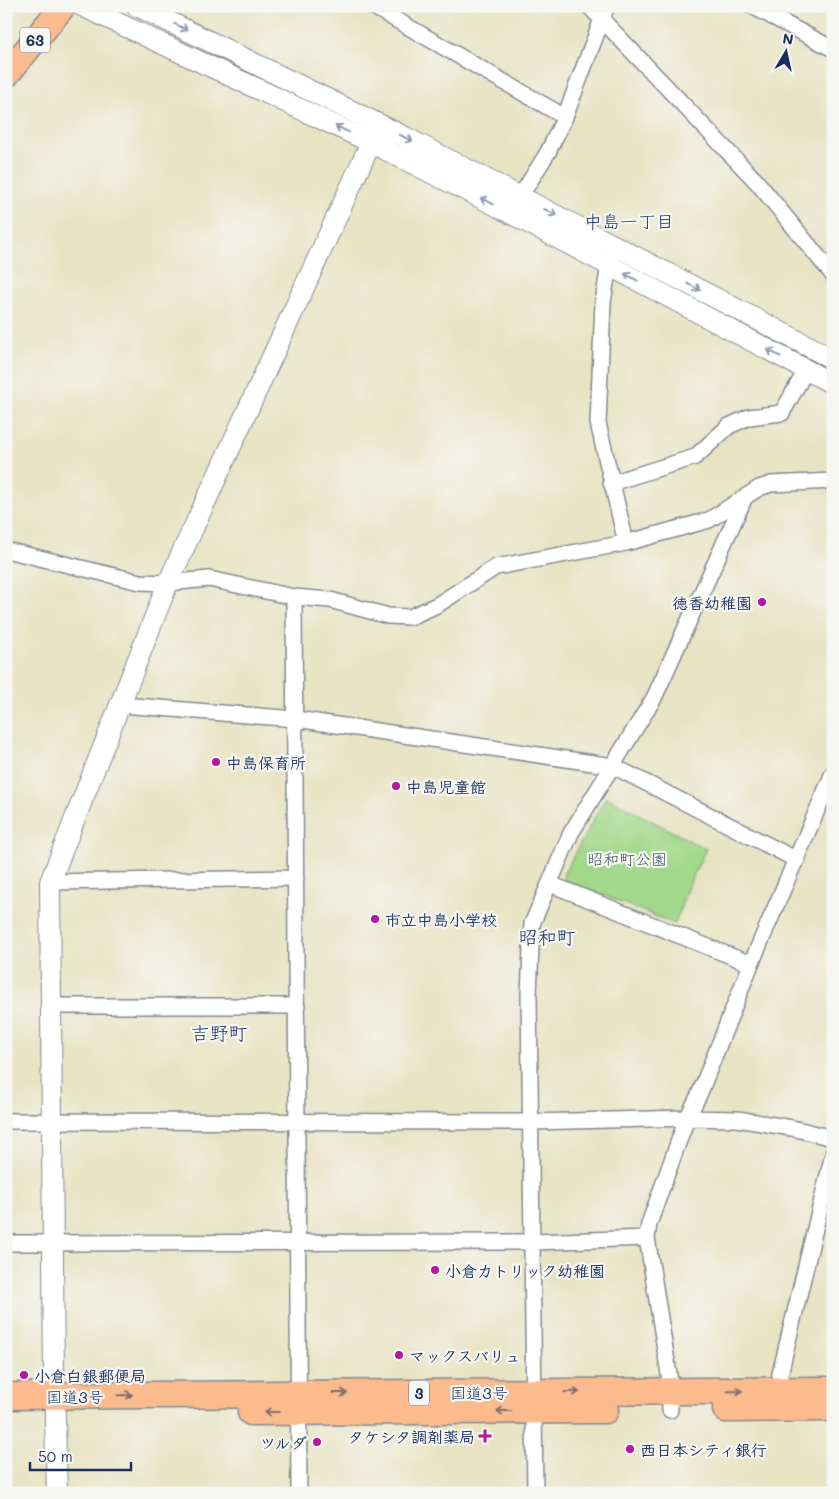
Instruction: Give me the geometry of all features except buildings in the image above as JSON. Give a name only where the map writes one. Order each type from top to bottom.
[{"type":"highway","name":"国道3号","points":[[670,1401],[780,1390],[833,1390]]},
{"type":"highway","name":"国道3号","points":[[6,1396],[55,1405]]},
{"type":"highway","name":"国道3号","points":[[6,1414],[55,1405],[534,1401],[670,1401],[833,1408]]},
{"type":"main road","name":"63","points":[[6,74],[63,6]]},
{"type":"street","points":[[82,6],[375,133]]},
{"type":"street","points":[[137,6],[375,133],[516,204],[613,257],[833,384]]},
{"type":"street","points":[[372,6],[502,84],[565,117]]},
{"type":"street","points":[[589,6],[605,13],[757,182],[833,275]]},
{"type":"street","points":[[752,6],[833,49]]},
{"type":"street","points":[[516,204],[548,152],[565,117],[605,13]]},
{"type":"street","points":[[58,1493],[55,1405],[50,882],[122,705],[168,583],[375,133]]},
{"type":"street","points":[[613,257],[833,359]]},
{"type":"street","points":[[613,257],[603,302],[598,423],[626,543]]},
{"type":"street","points":[[611,483],[695,457],[729,426],[749,417],[782,413],[806,370]]},
{"type":"street","points":[[6,550],[140,582],[168,583],[209,579],[294,597],[330,600],[388,616],[410,616],[437,605],[496,568],[626,543],[709,520],[745,497],[771,484],[833,481]]},
{"type":"street","points":[[535,1493],[529,995],[532,924],[571,833],[654,698],[745,497]]},
{"type":"street","points":[[294,597],[298,1122],[298,1493]]},
{"type":"street","points":[[122,705],[296,719],[613,766],[797,860]]},
{"type":"street","points":[[670,1401],[670,1374],[647,1238],[649,1224],[687,1118],[700,1095],[751,964],[833,773]]},
{"type":"street","points":[[50,882],[296,878]]},
{"type":"street","points":[[550,884],[751,964]]},
{"type":"street","points":[[52,1006],[297,1006]]},
{"type":"street","points":[[6,1121],[532,1122],[687,1118],[737,1119],[792,1128],[833,1138]]},
{"type":"street","points":[[780,1390],[780,1374],[833,1154]]},
{"type":"street","points":[[6,1243],[533,1242],[647,1238]]},
{"type":"green space","name":"昭和町公園","points":[[606,797],[706,849],[687,889],[675,924],[564,880],[563,875]]},
{"type":"place","name":"徳香幼稚園","points":[[762,602]]},
{"type":"place","name":"中島保育所","points":[[216,762]]},
{"type":"place","name":"中島児童館","points":[[396,786]]},
{"type":"place","name":"市立中島小学校","points":[[375,919]]},
{"type":"place","name":"小倉カトリック幼稚園","points":[[435,1270]]},
{"type":"place","name":"マックスバリュ","points":[[399,1355]]},
{"type":"place","name":"小倉白銀郵便局","points":[[24,1375]]},
{"type":"place","name":"タケシタ調剤薬局","points":[[485,1436]]},
{"type":"place","name":"ツルダ","points":[[317,1442]]},
{"type":"place","name":"西日本シティ銀行","points":[[630,1449]]},
{"type":"district","name":"中島一丁目","points":[[629,221]]},
{"type":"district","name":"昭和町","points":[[547,936]]},
{"type":"district","name":"吉野町","points":[[219,1032]]}]
